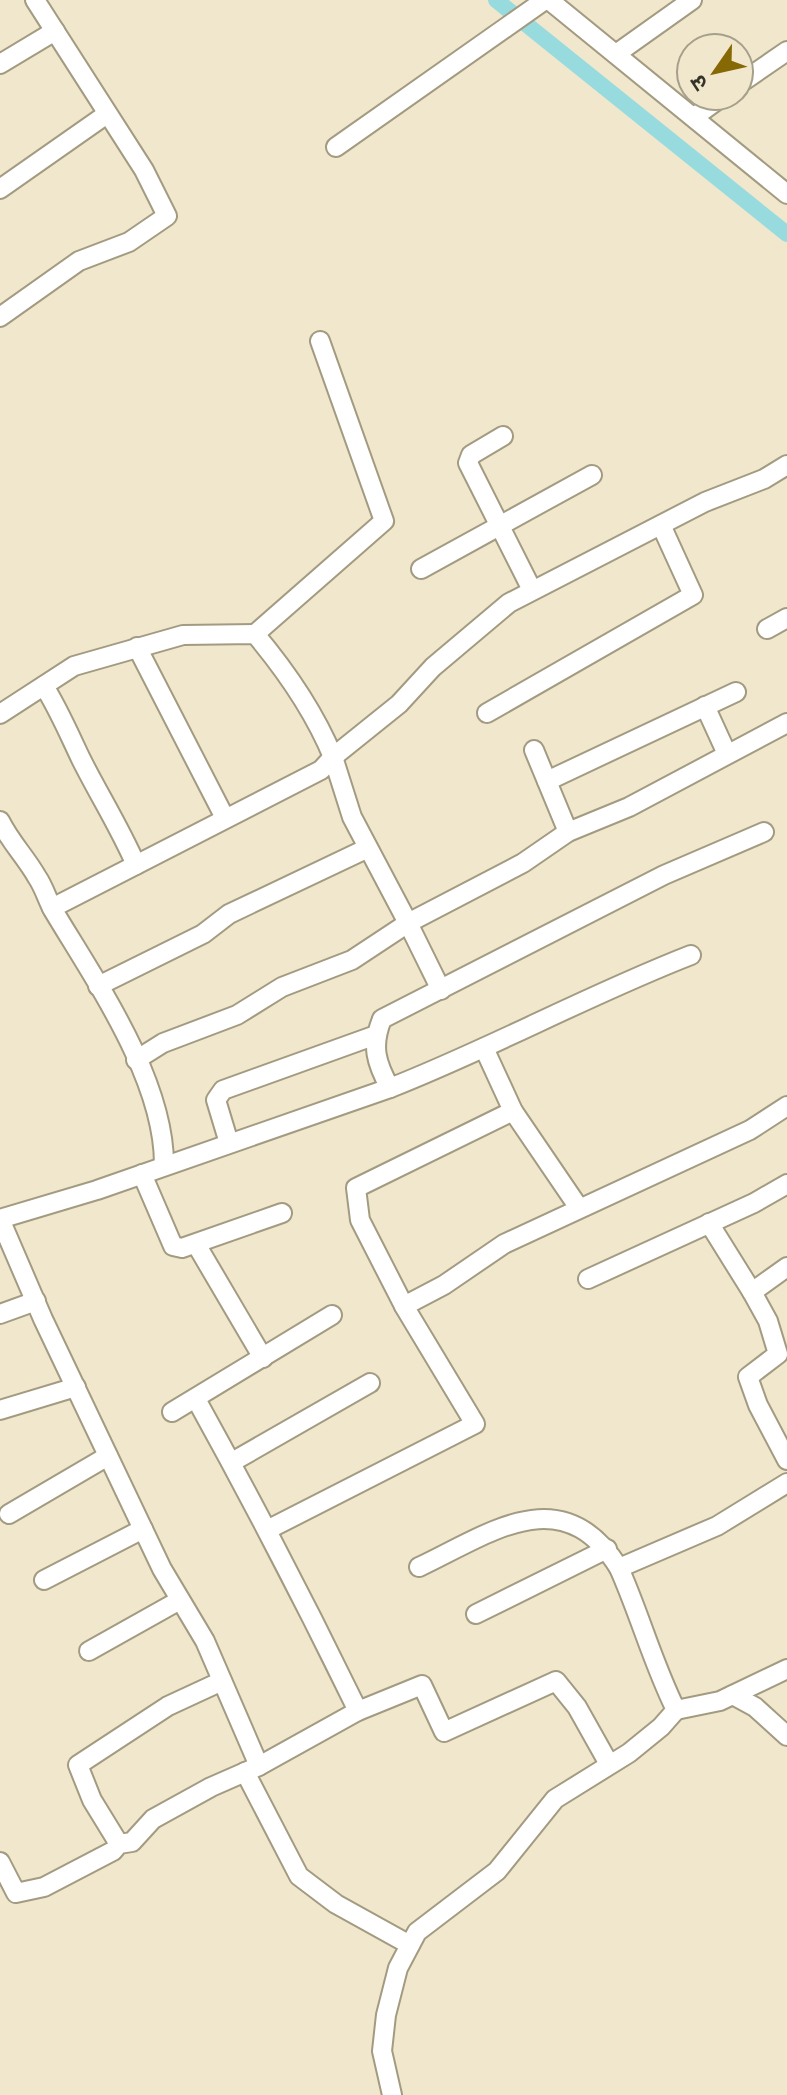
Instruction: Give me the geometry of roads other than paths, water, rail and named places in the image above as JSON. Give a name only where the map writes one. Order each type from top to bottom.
[{"type":"street","points":[[0,317],[79,261],[129,242],[167,216],[144,170],[35,0]]},
{"type":"street","points":[[336,147],[547,0],[787,194]]},
{"type":"street","points":[[616,54],[692,0]]},
{"type":"street","points":[[0,64],[55,31]]},
{"type":"street","points":[[755,73],[787,51]]},
{"type":"street","points":[[694,117],[701,112]]},
{"type":"street","points":[[0,189],[107,114]]},
{"type":"street","points":[[0,714],[74,666],[183,635],[255,634],[384,521],[320,341]]},
{"type":"street","points":[[503,436],[471,455],[468,463],[531,588]]},
{"type":"street","points":[[52,908],[321,770],[399,704],[475,628],[531,588],[787,465]]},
{"type":"street","points":[[421,569],[592,475]]},
{"type":"street","points":[[487,713],[693,595],[661,525]]},
{"type":"street","points":[[767,629],[787,618]]},
{"type":"street","points":[[255,634],[289,674],[321,729],[352,817],[441,990]]},
{"type":"street","points":[[137,647],[225,818]]},
{"type":"street","points":[[44,686],[68,725],[80,756],[136,865]]},
{"type":"street","points":[[547,781],[736,692]]},
{"type":"street","points":[[705,706],[727,754]]},
{"type":"street","points":[[136,1060],[163,1043],[237,1015],[282,987],[352,960],[408,923],[523,863],[568,832],[629,807],[787,723]]},
{"type":"street","points":[[534,750],[568,832]]},
{"type":"street","points":[[0,821],[13,847],[37,876],[136,1060],[164,1140],[164,1166]]},
{"type":"street","points":[[390,1088],[379,1068],[373,1041],[382,1019],[664,875],[764,832]]},
{"type":"street","points":[[98,986],[203,934],[229,914],[368,848]]},
{"type":"street","points":[[410,1945],[336,1904],[299,1876],[252,1769],[205,1641],[143,1529],[0,1219],[142,1174],[390,1088],[484,1048],[620,982],[691,955]]},
{"type":"street","points":[[229,1143],[216,1100],[223,1090],[376,1035]]},
{"type":"street","points":[[484,1048],[513,1111],[579,1208]]},
{"type":"street","points":[[404,1306],[444,1285],[504,1244],[750,1130],[787,1106]]},
{"type":"street","points":[[269,1529],[475,1424],[404,1306],[360,1220],[356,1188],[513,1111]]},
{"type":"street","points":[[142,1174],[173,1246],[182,1248],[196,1244],[282,1213]]},
{"type":"street","points":[[588,1279],[787,1184]]},
{"type":"street","points":[[709,1223],[752,1292],[782,1352],[748,1377],[763,1418],[787,1460]]},
{"type":"street","points":[[196,1244],[263,1358]]},
{"type":"street","points":[[752,1292],[787,1267]]},
{"type":"street","points":[[0,1314],[36,1301]]},
{"type":"street","points":[[172,1412],[332,1315]]},
{"type":"street","points":[[232,1462],[370,1383]]},
{"type":"street","points":[[0,1410],[76,1387]]},
{"type":"street","points":[[196,1399],[269,1529],[291,1581],[358,1711]]},
{"type":"street","points":[[9,1514],[108,1456]]},
{"type":"street","points":[[619,1568],[717,1526],[787,1483]]},
{"type":"street","points":[[419,1567],[518,1519],[544,1516],[583,1531],[607,1549],[619,1568],[640,1617],[656,1670],[676,1710]]},
{"type":"street","points":[[44,1580],[143,1529]]},
{"type":"street","points":[[476,1614],[607,1549]]},
{"type":"street","points":[[89,1651],[180,1600]]},
{"type":"street","points":[[392,2095],[382,2051],[386,2015],[398,1968],[417,1932],[497,1871],[555,1799],[661,1727],[676,1710],[733,1695],[787,1669]]},
{"type":"street","points":[[119,1844],[92,1800],[78,1765],[168,1706],[222,1681]]},
{"type":"street","points":[[0,1862],[16,1893],[44,1887],[113,1851],[119,1844],[132,1842],[153,1819],[358,1711],[422,1685],[444,1732],[556,1681],[577,1707],[609,1764]]},
{"type":"street","points":[[733,1695],[755,1707],[787,1736]]},
{"type":"waterway","points":[[496,0],[787,234]]}]
